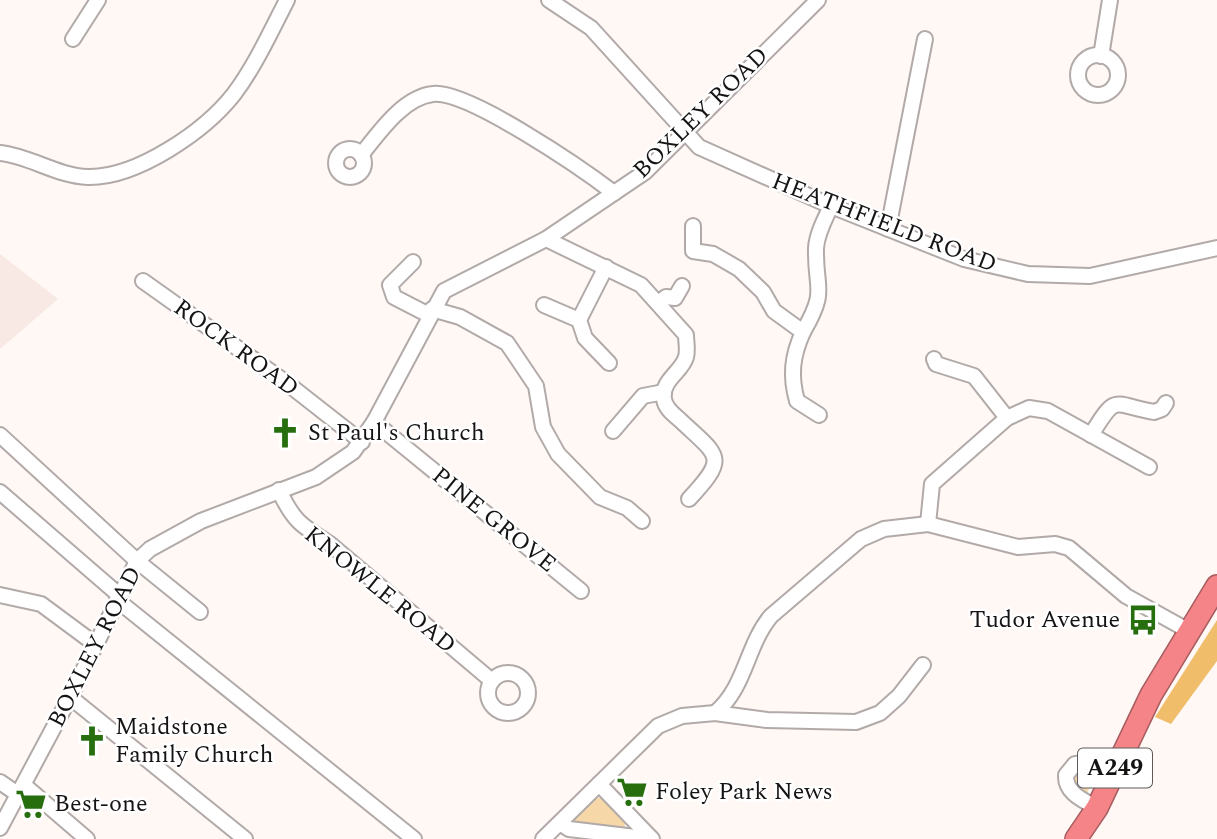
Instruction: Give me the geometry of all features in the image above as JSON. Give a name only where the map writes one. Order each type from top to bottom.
[{"type":"highway","name":"A249","points":[[1076,839],[1097,808],[1151,695],[1217,586]]},
{"type":"street","points":[[73,38],[98,0]]},
{"type":"street","points":[[0,153],[86,177],[119,173],[145,164],[224,106],[236,90],[287,0]]},
{"type":"street","name":"HEATHFIELD ROAD","points":[[550,0],[592,28],[699,147],[831,206],[981,264],[1046,276],[1108,274],[1217,248]]},
{"type":"street","points":[[793,0],[812,5]]},
{"type":"street","points":[[1101,56],[1110,0]]},
{"type":"street","name":"BOXLEY ROAD","points":[[0,828],[70,697],[137,561],[150,549],[201,520],[316,477],[353,452],[374,422],[430,312],[444,291],[546,239],[645,172],[744,69],[812,5]]},
{"type":"street","points":[[888,229],[925,40]]},
{"type":"street","points":[[360,155],[394,113],[432,94],[460,98],[582,168],[614,193]]},
{"type":"street","points":[[819,415],[797,401],[793,386],[793,354],[818,307],[820,295],[816,246],[831,206]]},
{"type":"street","points":[[693,226],[693,251],[713,254],[739,269],[763,292],[774,311],[803,332]]},
{"type":"street","points":[[546,239],[641,285],[686,335],[686,358],[666,383],[666,407],[713,452],[716,463],[713,473],[689,499]]},
{"type":"street","points":[[413,262],[390,285],[394,297],[430,312],[460,317],[507,343],[536,386],[543,427],[570,469],[600,497],[627,508],[642,521]]},
{"type":"street","points":[[606,267],[579,320],[585,338],[610,363]]},
{"type":"street","name":"ROCK ROAD","points":[[143,281],[288,384],[362,442]]},
{"type":"street","points":[[658,303],[666,298],[675,298],[682,286]]},
{"type":"street","points":[[544,305],[579,320]]},
{"type":"street","points":[[934,359],[936,364],[974,376],[1007,418]]},
{"type":"street","points":[[613,431],[642,397],[664,392]]},
{"type":"street","points":[[1091,435],[1107,408],[1116,404],[1128,404],[1154,412],[1162,409],[1166,403]]},
{"type":"street","points":[[928,524],[932,484],[1007,418],[1022,409],[1041,409],[1149,467]]},
{"type":"street","name":"PINE GROVE","points":[[374,422],[581,591]]},
{"type":"street","points":[[0,435],[137,561],[200,612]]},
{"type":"street","name":"KNOWLE ROAD","points":[[279,490],[289,512],[300,526],[330,544],[492,681]]},
{"type":"street","points":[[0,492],[118,597],[414,839]]},
{"type":"street","points":[[715,713],[727,703],[742,679],[761,629],[771,616],[861,539],[884,529],[928,524],[1018,547],[1055,544],[1069,548],[1126,596],[1189,631]]},
{"type":"street","points":[[0,595],[41,604],[96,644]]},
{"type":"street","points":[[543,839],[658,726],[682,716],[715,713],[767,720],[856,722],[880,713],[899,696],[922,665]]},
{"type":"street","points":[[70,697],[245,839]]},
{"type":"street","points":[[1097,808],[1073,794],[1066,775],[1075,764],[1085,762],[1112,774]]},
{"type":"street","points":[[0,782],[21,790],[87,839]]},
{"type":"street","points":[[599,785],[651,838]]},
{"type":"street","points":[[560,823],[569,829],[651,838]]},
{"type":"shaded area","points":[[0,254],[58,299],[0,349]]},
{"type":"shaded area","points":[[1217,620],[1217,661],[1171,724],[1155,717]]},
{"type":"shaded area","points":[[1079,766],[1097,772],[1086,795],[1074,790],[1070,776]]},
{"type":"shaded area","points":[[590,799],[609,801],[626,818],[624,830],[574,827],[571,821]]},
{"type":"place","name":"St Paul's Church","points":[[285,433]]},
{"type":"place","name":"Tudor Avenue","points":[[1143,620]]},
{"type":"place","name":"Maidstone Family Church","points":[[92,741]]},
{"type":"place","name":"Foley Park News","points":[[632,792]]},
{"type":"place","name":"Best-one","points":[[31,804]]}]
